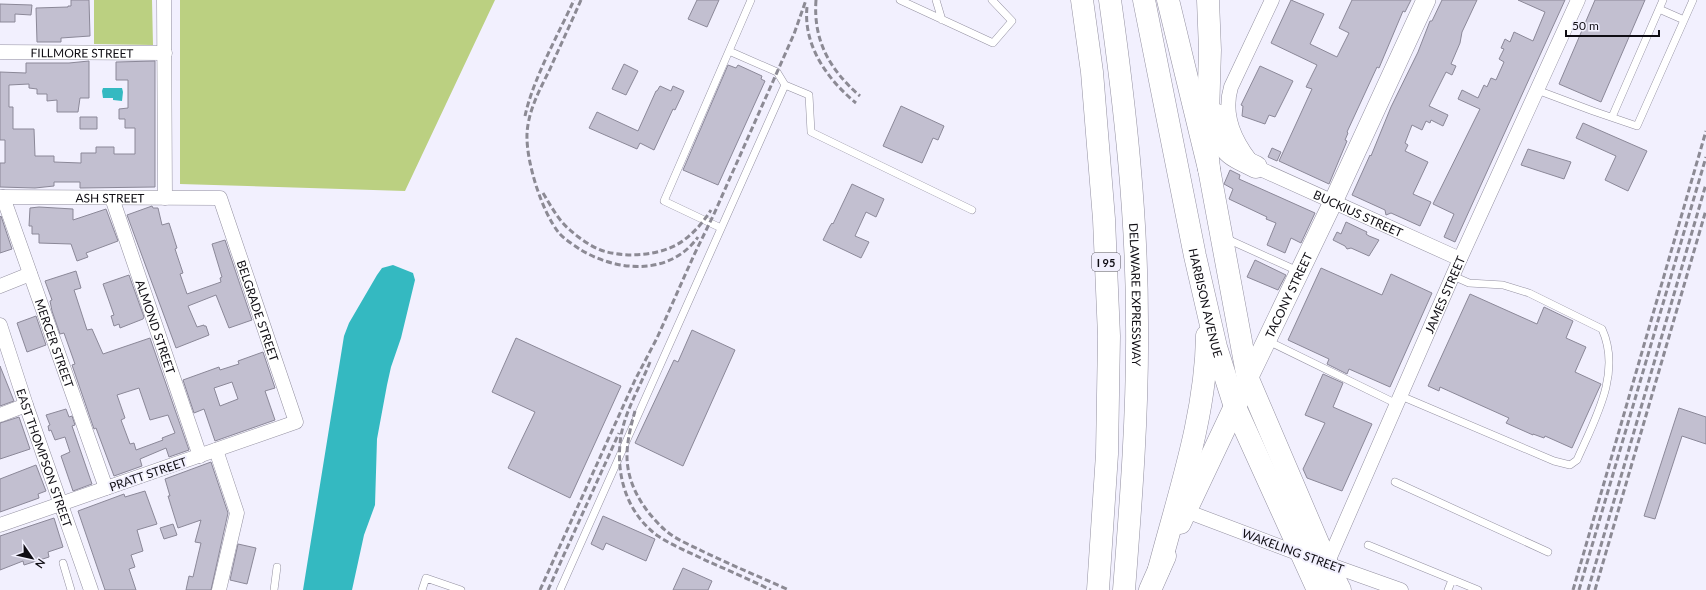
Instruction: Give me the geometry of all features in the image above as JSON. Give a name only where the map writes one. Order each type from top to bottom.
[{"type":"main road","name":"DELAWARE EXPRESSWAY","points":[[1110,0],[1125,118],[1136,252],[1137,322],[1133,463],[1124,590]]},
{"type":"main road","name":"HARBISON AVENUE","points":[[1144,0],[1207,313],[1216,347],[1235,407],[1303,555],[1316,589]]},
{"type":"main road","name":"HARBISON AVENUE","points":[[1168,0],[1209,169],[1248,379],[1327,564],[1340,590]]},
{"type":"main road","points":[[1208,0],[1210,50],[1207,148],[1209,169]]},
{"type":"main road","name":"TACONY STREET","points":[[1150,590],[1248,379],[1333,202],[1426,0]]},
{"type":"main road","name":"I 95","points":[[1083,6],[1092,72],[1104,218],[1107,278],[1109,372],[1108,454],[1098,590]]},
{"type":"main road","points":[[1210,50],[1220,139],[1226,150],[1232,155],[1256,167]]},
{"type":"main road","points":[[1159,569],[1196,428],[1207,356],[1207,313]]},
{"type":"main road","name":"JAMES STREET","points":[[1316,589],[1327,564]]},
{"type":"street","points":[[164,0],[166,198]]},
{"type":"street","points":[[1256,167],[1244,154],[1235,134],[1228,109],[1228,99],[1231,87],[1272,0]]},
{"type":"street","name":"JAMES STREET","points":[[1327,564],[1460,259],[1578,0]]},
{"type":"street","name":"FILLMORE STREET","points":[[0,52],[165,53]]},
{"type":"street","name":"BUCKIUS STREET","points":[[1256,167],[1460,259]]},
{"type":"street","name":"ASH STREET","points":[[2,197],[220,198]]},
{"type":"street","name":"MERCER STREET","points":[[2,197],[106,488]]},
{"type":"street","name":"ALMOND STREET","points":[[112,198],[200,456]]},
{"type":"street","name":"BELGRADE STREET","points":[[220,198],[296,422]]},
{"type":"street","points":[[0,286],[30,274]]},
{"type":"street","name":"EAST THOMPSON STREET","points":[[0,325],[26,405],[91,590]]},
{"type":"street","points":[[0,414],[26,405]]},
{"type":"street","name":"PRATT STREET","points":[[0,525],[296,422]]},
{"type":"street","points":[[216,450],[237,513],[219,590]]},
{"type":"street","name":"WAKELING STREET","points":[[1186,511],[1401,590]]},
{"type":"lane","points":[[721,228],[664,200],[751,0]]},
{"type":"lane","points":[[901,0],[993,43],[1012,21],[992,0]]},
{"type":"lane","points":[[936,0],[942,20]]},
{"type":"lane","points":[[1612,117],[1663,0]]},
{"type":"lane","points":[[1537,90],[1580,107],[1637,126],[1692,0]]},
{"type":"lane","points":[[1659,9],[1684,20]]},
{"type":"lane","points":[[729,51],[777,72],[785,84],[808,95],[811,132],[972,210]]},
{"type":"lane","points":[[560,590],[785,84]]},
{"type":"lane","points":[[1222,236],[1300,272]]},
{"type":"lane","points":[[1267,341],[1399,400],[1554,461],[1570,465],[1578,460],[1608,383],[1609,352],[1607,340],[1602,329],[1529,293],[1503,285],[1469,283],[1453,276]]},
{"type":"lane","points":[[1395,482],[1548,552]]},
{"type":"lane","points":[[1368,545],[1478,590]]},
{"type":"lane","points":[[63,563],[71,590]]},
{"type":"lane","points":[[274,590],[278,567]]},
{"type":"lane","points":[[422,590],[426,578],[461,590]]},
{"type":"lane","points":[[1448,590],[1452,580]]},
{"type":"green space","points":[[94,0],[152,0],[153,45],[94,44]]},
{"type":"green space","points":[[180,0],[495,0],[405,191],[180,184]]},
{"type":"water","points":[[103,88],[122,88],[122,101],[113,100],[113,98],[103,98]]},
{"type":"water","points":[[393,265],[413,273],[415,280],[401,338],[391,367],[387,385],[377,439],[375,505],[364,535],[352,590],[303,590],[344,336],[349,323],[377,275],[382,268]]},
{"type":"building","points":[[71,0],[89,0],[90,36],[61,38],[61,42],[37,42],[36,8],[68,7],[71,6]]},
{"type":"building","points":[[697,0],[719,0],[707,27],[688,19]]},
{"type":"building","points":[[1291,0],[1324,14],[1310,44],[1337,57],[1349,33],[1339,28],[1352,0],[1411,0],[1405,12],[1403,11],[1379,68],[1377,67],[1347,132],[1348,133],[1345,140],[1347,141],[1329,184],[1279,161],[1312,89],[1306,87],[1317,65],[1271,43]]},
{"type":"building","points":[[1442,0],[1477,0],[1462,32],[1460,43],[1451,64],[1456,66],[1452,75],[1446,72],[1429,106],[1448,115],[1443,126],[1431,120],[1430,123],[1426,121],[1422,130],[1412,125],[1405,143],[1408,145],[1405,151],[1428,162],[1413,194],[1431,202],[1420,226],[1391,213],[1386,215],[1385,210],[1352,195],[1370,155],[1371,156],[1391,107],[1418,52],[1430,21],[1432,21]]},
{"type":"building","points":[[1518,0],[1565,0],[1455,242],[1444,237],[1454,214],[1433,204],[1480,109],[1458,99],[1462,90],[1478,98],[1484,85],[1487,87],[1491,78],[1496,80],[1504,62],[1499,59],[1504,49],[1501,48],[1505,39],[1510,42],[1514,32],[1533,41],[1545,12]]},
{"type":"building","points":[[1595,0],[1645,0],[1601,102],[1559,84]]},
{"type":"building","points":[[0,4],[32,5],[31,15],[15,14],[15,22],[0,22]]},
{"type":"building","points":[[89,61],[89,98],[80,98],[78,112],[57,112],[57,100],[47,101],[47,94],[37,94],[37,89],[29,88],[29,84],[9,85],[9,107],[13,107],[13,129],[34,129],[35,156],[54,156],[54,162],[81,163],[81,153],[96,153],[96,147],[114,147],[114,154],[135,154],[135,128],[125,128],[125,119],[119,119],[119,109],[128,108],[128,80],[116,80],[116,62],[155,61],[155,187],[80,188],[80,182],[54,182],[54,186],[35,188],[0,187],[0,163],[5,163],[5,140],[0,140],[0,72],[26,73],[26,63],[69,63]]},
{"type":"building","points":[[624,64],[638,71],[626,95],[612,89]]},
{"type":"building","points":[[728,65],[736,68],[738,65],[762,76],[761,79],[765,81],[718,185],[683,170]]},
{"type":"building","points":[[1260,66],[1293,81],[1275,117],[1269,115],[1265,124],[1242,116],[1243,106],[1241,105]]},
{"type":"building","points":[[660,86],[671,91],[673,86],[684,91],[675,110],[673,109],[654,150],[640,143],[637,149],[589,128],[597,112],[638,131],[656,91]]},
{"type":"building","points":[[901,106],[944,126],[938,140],[933,138],[922,163],[883,146]]},
{"type":"building","points":[[80,117],[97,117],[97,129],[80,129]]},
{"type":"building","points":[[1583,123],[1647,151],[1628,191],[1605,180],[1616,156],[1576,138]]},
{"type":"building","points":[[1272,148],[1281,152],[1277,161],[1268,157]]},
{"type":"building","points":[[1528,149],[1571,162],[1564,179],[1521,165]]},
{"type":"building","points":[[1230,170],[1240,175],[1239,179],[1315,213],[1301,243],[1291,238],[1285,253],[1267,245],[1276,223],[1266,219],[1267,217],[1229,199],[1233,189],[1224,184]]},
{"type":"building","points":[[852,184],[884,199],[876,217],[866,212],[855,236],[869,242],[861,258],[823,240],[830,226],[832,223],[833,224]]},
{"type":"building","points":[[152,206],[153,208],[158,208],[162,225],[169,223],[177,248],[175,249],[183,273],[180,274],[187,294],[221,282],[220,278],[222,277],[212,244],[225,240],[252,320],[229,328],[216,295],[188,306],[197,327],[204,325],[206,326],[209,335],[176,348],[127,215]]},
{"type":"building","points":[[39,207],[73,209],[73,220],[106,209],[118,241],[86,253],[88,257],[77,261],[71,244],[39,243],[39,234],[32,234],[32,226],[29,226],[30,208]]},
{"type":"building","points":[[1,216],[12,249],[0,253],[0,217]]},
{"type":"building","points":[[1346,222],[1367,232],[1366,234],[1369,236],[1379,240],[1369,256],[1351,248],[1347,249],[1345,246],[1333,240],[1337,232],[1341,234]]},
{"type":"building","points":[[1255,260],[1286,275],[1278,290],[1247,277]]},
{"type":"building","points":[[1321,268],[1382,295],[1391,274],[1432,293],[1390,387],[1349,369],[1347,374],[1327,364],[1329,359],[1288,340]]},
{"type":"building","points":[[76,271],[81,288],[74,290],[87,330],[92,329],[103,354],[150,338],[189,450],[169,457],[166,448],[140,459],[142,466],[114,476],[96,428],[94,429],[72,365],[75,364],[64,333],[60,334],[52,311],[50,301],[52,300],[45,281]],"holes":[[[139,388],[150,420],[168,415],[175,433],[162,438],[163,440],[136,450],[134,443],[130,444],[121,420],[125,418],[117,395]]]},
{"type":"building","points":[[129,275],[144,317],[143,319],[120,328],[119,324],[114,326],[111,316],[114,315],[103,284]]},
{"type":"building","points":[[1470,294],[1537,324],[1544,307],[1573,321],[1566,338],[1586,347],[1575,372],[1601,384],[1572,448],[1545,436],[1544,438],[1533,435],[1506,423],[1509,418],[1440,387],[1439,391],[1428,386]]},
{"type":"building","points":[[36,316],[46,345],[27,352],[17,323]]},
{"type":"building","points":[[692,330],[735,350],[683,466],[635,443],[674,360],[678,362]]},
{"type":"building","points":[[516,338],[621,386],[570,498],[508,468],[535,412],[492,392]]},
{"type":"building","points":[[263,352],[275,388],[265,391],[275,420],[215,441],[204,409],[194,413],[183,380],[219,367],[220,370],[239,364],[238,361]],"holes":[[[232,382],[238,399],[220,406],[214,388]]]},
{"type":"building","points":[[0,366],[14,401],[0,406]]},
{"type":"building","points":[[1323,374],[1343,383],[1333,407],[1372,424],[1342,491],[1307,478],[1303,469],[1325,423],[1305,415]]},
{"type":"building","points":[[1679,408],[1706,417],[1706,444],[1682,436],[1655,519],[1644,516]]},
{"type":"building","points":[[66,409],[69,417],[72,416],[75,425],[72,426],[92,484],[73,491],[61,456],[70,452],[65,437],[55,440],[51,430],[49,431],[48,426],[50,425],[46,415]]},
{"type":"building","points":[[19,417],[30,449],[0,459],[0,423]]},
{"type":"building","points":[[211,462],[228,513],[211,590],[186,590],[189,576],[193,577],[201,543],[195,542],[201,520],[178,528],[168,496],[170,496],[165,479]]},
{"type":"building","points":[[36,465],[46,491],[38,494],[39,498],[0,512],[0,479]]},
{"type":"building","points":[[145,491],[157,524],[137,530],[143,551],[131,555],[135,567],[129,569],[136,590],[105,590],[78,511],[124,494],[125,497]]},
{"type":"building","points":[[603,516],[655,539],[646,561],[606,543],[603,550],[591,544]]},
{"type":"building","points":[[54,518],[63,547],[48,552],[49,557],[24,565],[23,561],[0,570],[0,536]]},
{"type":"building","points":[[173,524],[177,535],[164,539],[160,528]]},
{"type":"building","points":[[238,544],[256,548],[247,584],[230,580]]},
{"type":"building","points":[[683,568],[712,581],[708,590],[673,590]]},
{"type":"railway","points":[[525,116],[534,87],[546,57],[574,0]]},
{"type":"railway","points":[[581,0],[535,100],[528,125],[527,145],[532,172],[547,213],[559,233],[581,250],[611,263],[627,266],[658,264],[673,259],[686,250],[698,237]]},
{"type":"railway","points":[[540,590],[635,380],[657,338],[714,214],[794,34],[806,0]]},
{"type":"railway","points":[[816,0],[817,29],[826,54],[840,76],[860,96]]},
{"type":"railway","points":[[807,7],[809,35],[813,48],[827,73],[856,103]]},
{"type":"railway","points":[[1573,590],[1706,131]]},
{"type":"railway","points":[[1579,590],[1706,157]]},
{"type":"railway","points":[[1588,590],[1706,184]]},
{"type":"railway","points":[[543,193],[558,217],[574,233],[597,249],[616,254],[647,254],[676,245],[696,230],[711,210]]},
{"type":"railway","points":[[1595,590],[1706,210]]},
{"type":"railway","points":[[650,362],[626,417],[621,436],[620,464],[622,478],[625,491],[631,504],[647,527],[664,540],[771,590]]},
{"type":"railway","points":[[635,411],[628,445],[628,467],[633,487],[638,497],[657,523],[678,539],[789,590]]},
{"type":"railway","points":[[548,590],[619,433]]}]
